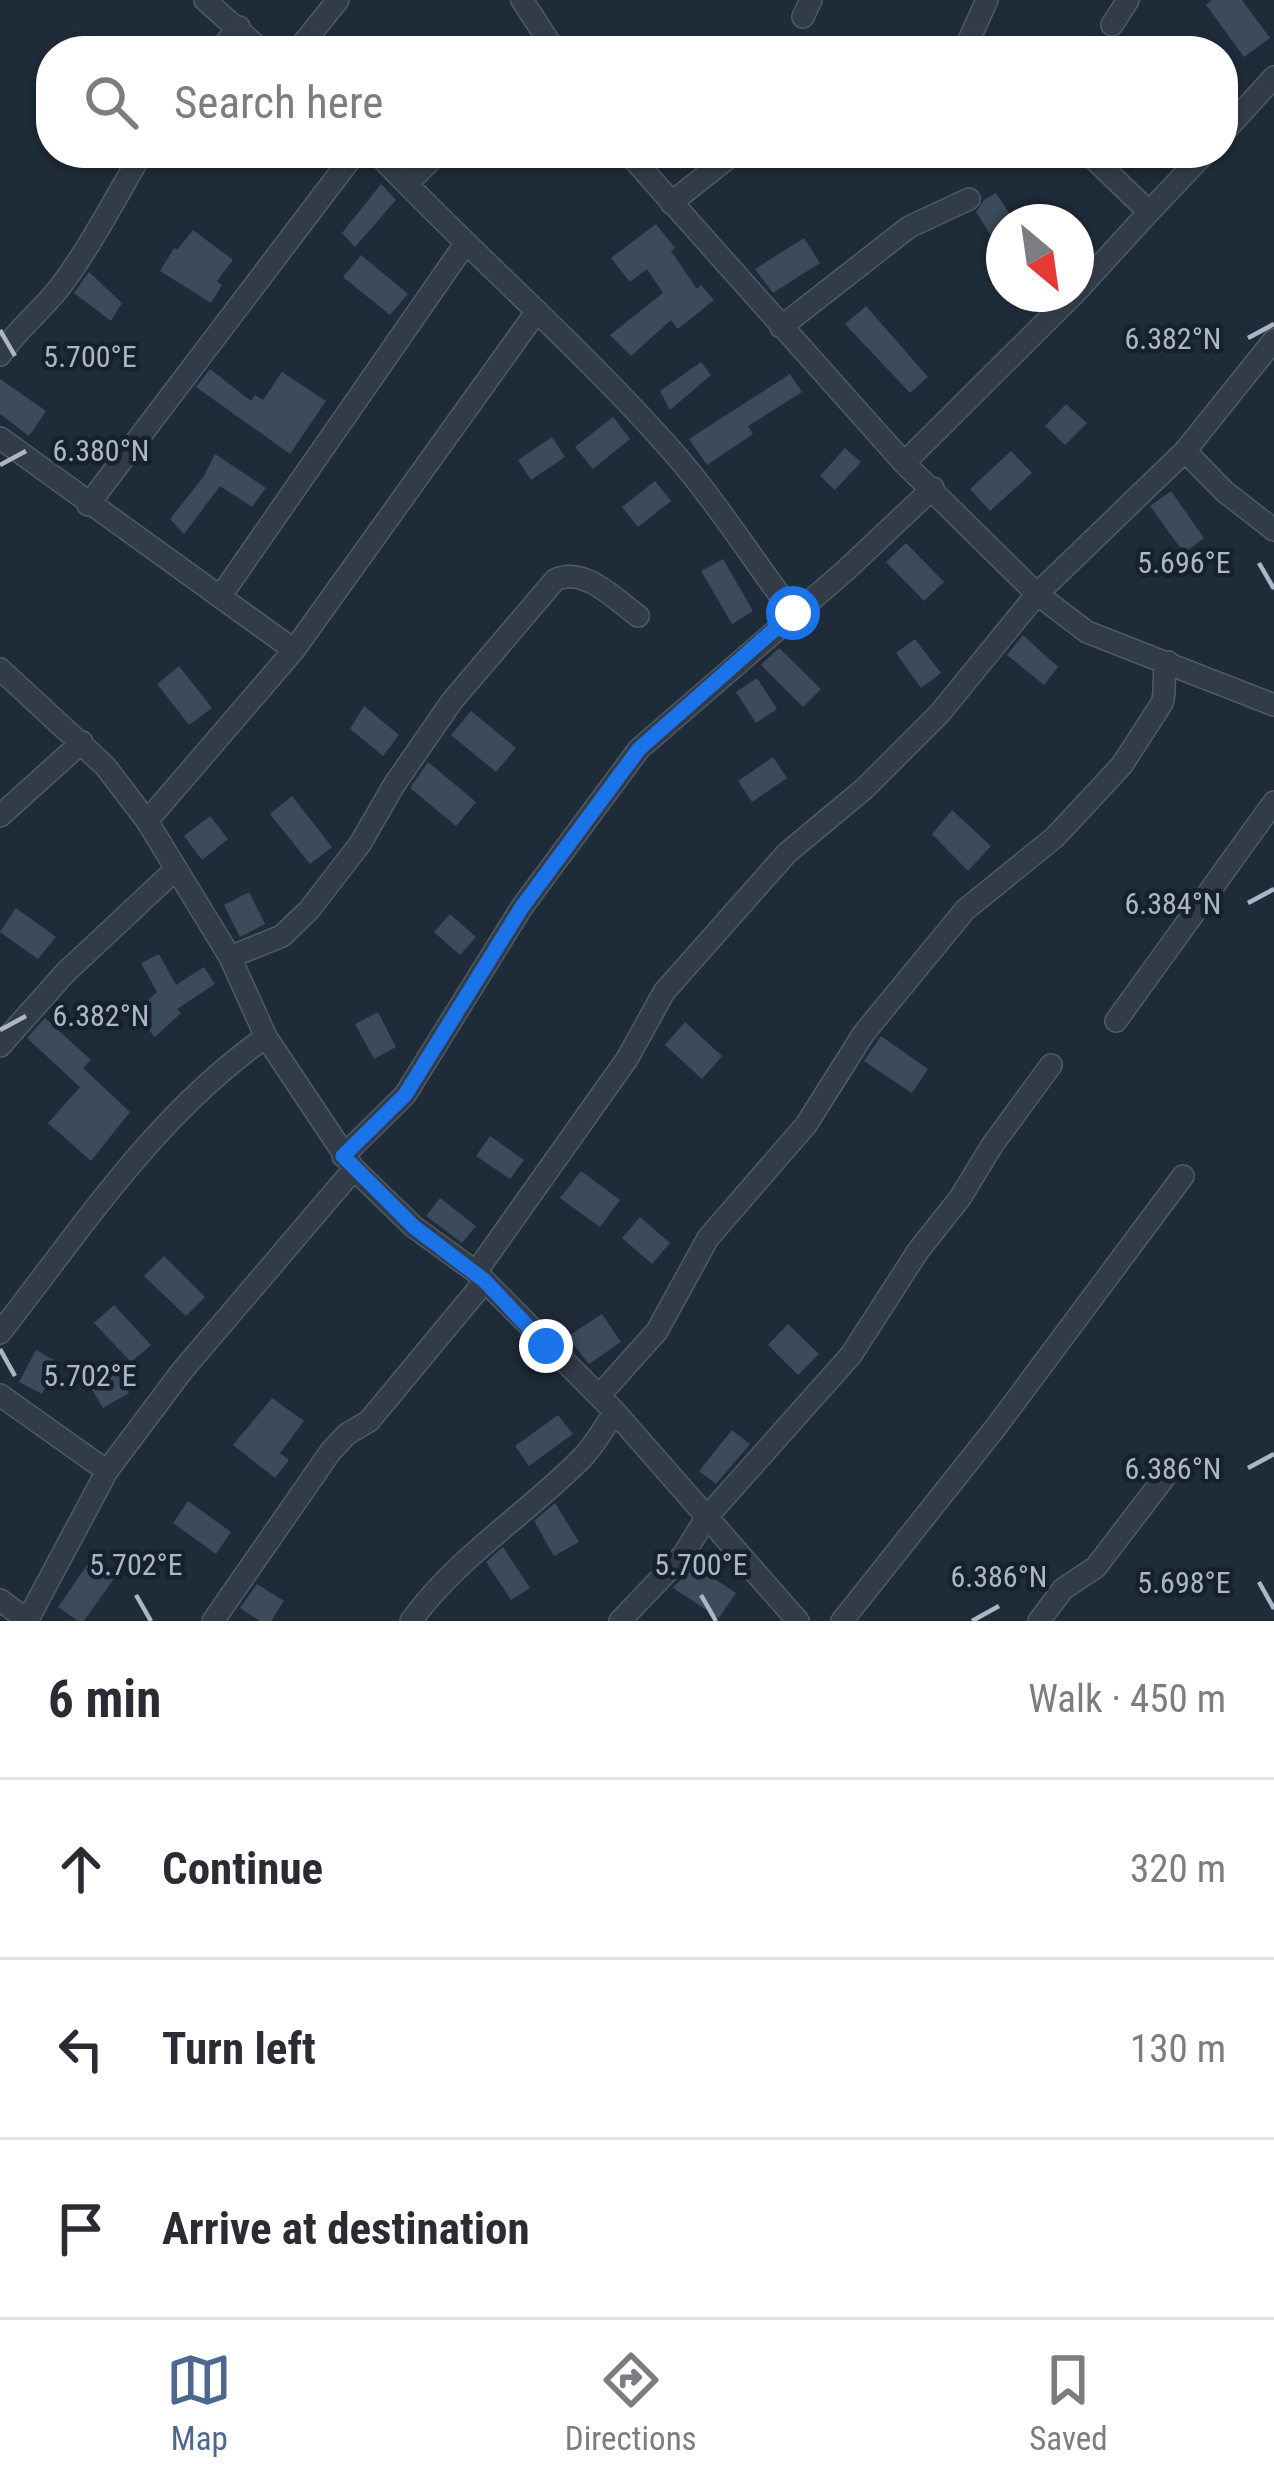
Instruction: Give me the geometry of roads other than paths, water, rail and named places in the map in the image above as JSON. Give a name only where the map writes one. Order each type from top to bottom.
[{"type":"street","points":[[205,0],[247,36]]},
{"type":"street","points":[[309,36],[338,0]]},
{"type":"street","points":[[522,0],[541,36]]},
{"type":"street","points":[[971,36],[987,0]]},
{"type":"street","points":[[1112,25],[1128,0]]},
{"type":"street","points":[[231,36],[238,27]]},
{"type":"street","points":[[1238,117],[1274,77]]},
{"type":"street","points":[[0,355],[16,331],[60,288],[134,168]]},
{"type":"street","points":[[88,505],[344,168]]},
{"type":"street","points":[[392,168],[676,454],[793,613]]},
{"type":"street","points":[[407,184],[423,168]]},
{"type":"street","points":[[641,168],[904,464],[1037,594],[1077,627],[1274,705]]},
{"type":"street","points":[[671,203],[715,168]]},
{"type":"street","points":[[1103,168],[1148,212]]},
{"type":"street","points":[[1094,272],[1191,168]]},
{"type":"street","points":[[781,327],[909,227],[969,199]]},
{"type":"street","points":[[220,597],[464,244]]},
{"type":"street","points":[[147,821],[295,650],[537,310]]},
{"type":"street","points":[[904,464],[1056,312]]},
{"type":"street","points":[[213,1621],[331,1451],[369,1421],[481,1277],[627,1059],[664,992],[787,854],[864,789],[940,713],[1037,594],[1185,451],[1274,342]]},
{"type":"street","points":[[0,438],[295,650]]},
{"type":"street","points":[[1185,451],[1224,491],[1274,530]]},
{"type":"street","points":[[0,1600],[27,1621],[107,1471],[405,1095],[522,907],[639,749],[845,571],[933,488]]},
{"type":"street","points":[[230,957],[281,936],[309,910],[360,844],[452,701],[555,580],[580,576],[638,616]]},
{"type":"street","points":[[411,1621],[481,1547],[586,1454],[607,1404],[657,1331],[708,1238],[806,1125],[865,1033],[965,910],[1055,837],[1121,765],[1162,703],[1168,662]]},
{"type":"street","points":[[0,670],[82,742],[147,821],[230,957],[266,1037],[348,1162],[414,1227],[481,1277],[607,1404],[798,1621]]},
{"type":"street","points":[[0,816],[82,742]]},
{"type":"street","points":[[1115,1022],[1274,802]]},
{"type":"street","points":[[0,1046],[64,973],[175,870]]},
{"type":"street","points":[[0,1333],[183,1104],[266,1037]]},
{"type":"street","points":[[620,1621],[684,1554],[706,1518],[851,1355],[918,1251],[1051,1065]]},
{"type":"street","points":[[842,1621],[983,1444],[1183,1176]]},
{"type":"street","points":[[0,1396],[107,1471]]},
{"type":"street","points":[[1039,1621],[1063,1589],[1096,1567],[1164,1478]]}]
